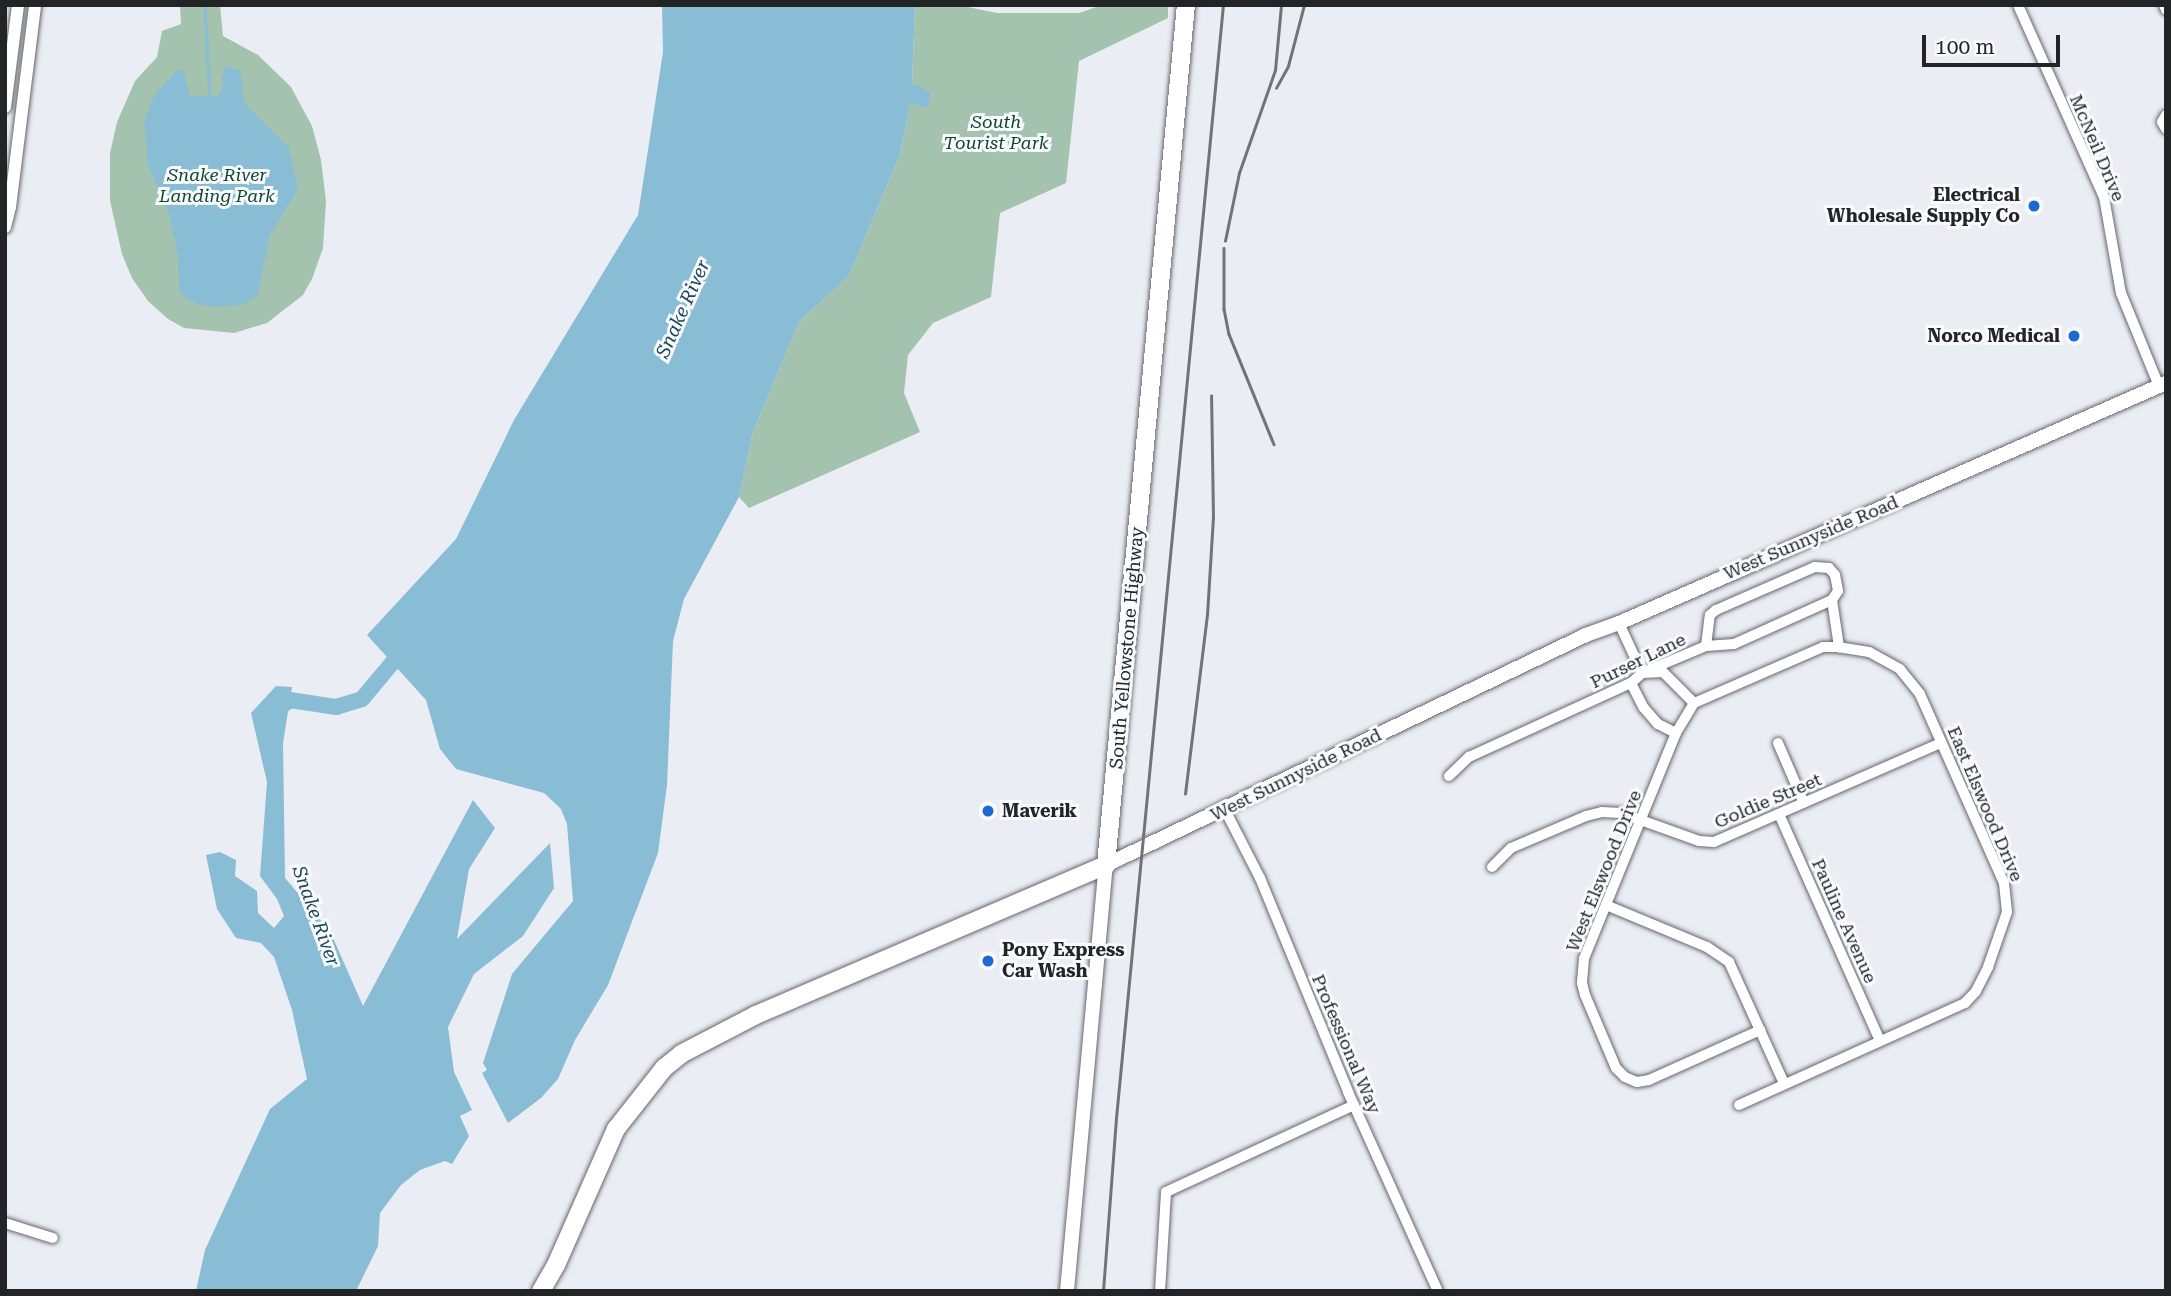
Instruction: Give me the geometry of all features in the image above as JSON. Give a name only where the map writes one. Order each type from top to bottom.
[{"type":"highway","name":"South Yellowstone Highway","points":[[1106,865],[1186,5]]},
{"type":"highway","name":"West Sunnyside Road","points":[[541,1291],[556,1265],[616,1129],[664,1068],[681,1054],[756,1014],[1106,865]]},
{"type":"main road","name":"West Sunnyside Road","points":[[1106,865],[1225,810],[1468,689],[1586,635],[1619,623],[2162,385]]},
{"type":"main road","name":"South Yellowstone Highway","points":[[1067,1291],[1106,865]]},
{"type":"street","points":[[5,107],[18,5]]},
{"type":"street","points":[[5,227],[10,207],[35,5]]},
{"type":"street","name":"McNeil Drive","points":[[2018,5],[2104,197],[2121,293],[2162,385]]},
{"type":"street","points":[[2166,115],[2162,122],[2166,129]]},
{"type":"street","name":"Purser Lane","points":[[1449,776],[1469,757],[1631,683],[1642,673],[1706,646],[1710,615],[1716,610],[1815,567],[1829,568],[1835,575],[1838,591],[1832,600]]},
{"type":"street","points":[[1706,646],[1734,644],[1832,600],[1839,646]]},
{"type":"street","points":[[1619,623],[1642,673],[1663,672],[1694,703],[1676,733],[1658,724],[1644,709],[1631,683]]},
{"type":"street","name":"East Elswood Drive","points":[[1694,703],[1811,651],[1839,646],[1869,652],[1900,669],[1911,679],[2004,883],[2007,912],[1988,967],[1976,991],[1965,1003],[1953,1011],[1739,1105]]},
{"type":"street","name":"West Elswood Drive","points":[[1676,733],[1584,959],[1581,983],[1616,1068],[1625,1077],[1637,1082],[1649,1080],[1760,1030]]},
{"type":"street","points":[[1778,743],[1804,803]]},
{"type":"street","name":"Goldie Street","points":[[1492,867],[1511,848],[1586,816],[1621,813],[1699,841],[1714,842],[1941,743]]},
{"type":"street","name":"Professional Way","points":[[1225,810],[1260,878],[1354,1105],[1438,1291]]},
{"type":"street","name":"Pauline Avenue","points":[[1779,814],[1880,1041]]},
{"type":"street","points":[[1606,905],[1720,955],[1735,972],[1784,1083]]},
{"type":"street","points":[[1160,1291],[1166,1192],[1354,1105]]},
{"type":"street","points":[[5,1223],[53,1238]]},
{"type":"green space","name":"Snake River Landing Park","points":[[180,5],[220,5],[223,36],[258,55],[291,87],[312,126],[321,160],[326,201],[323,248],[312,279],[303,295],[267,323],[234,333],[184,328],[168,319],[148,301],[132,278],[122,254],[110,201],[110,153],[117,122],[135,81],[157,57],[162,31],[181,24]]},
{"type":"green space","name":"South Tourist Park","points":[[915,5],[958,5],[997,13],[1079,13],[1102,5],[1168,5],[1168,18],[1079,61],[1066,183],[1000,213],[991,297],[933,323],[908,355],[904,393],[920,432],[749,508],[739,497],[753,432],[799,322],[849,276],[900,154],[910,102],[926,108],[932,94],[912,83]]},
{"type":"water","points":[[662,5],[915,5],[912,83],[932,93],[927,108],[910,103],[900,154],[849,276],[799,322],[753,432],[739,497],[684,599],[673,641],[667,785],[658,853],[608,985],[575,1040],[558,1079],[541,1098],[508,1123],[482,1073],[487,1070],[483,1063],[512,974],[573,901],[567,824],[561,809],[544,793],[456,769],[440,749],[426,700],[367,635],[456,539],[514,420],[638,215],[663,52]]},
{"type":"water","points":[[226,66],[240,71],[245,104],[289,148],[298,189],[269,237],[258,295],[244,304],[219,307],[200,305],[184,297],[179,289],[178,255],[169,214],[148,165],[144,121],[155,94],[178,70],[183,69],[190,96],[217,96],[223,89],[222,76]]},
{"type":"water","points":[[276,686],[292,687],[283,743],[285,878],[330,931],[363,1006],[473,800],[495,828],[469,869],[457,939],[550,843],[554,888],[523,936],[474,974],[448,1027],[454,1072],[472,1110],[460,1116],[469,1136],[452,1164],[445,1161],[420,1170],[401,1185],[380,1213],[378,1246],[356,1291],[196,1291],[205,1250],[270,1109],[307,1079],[292,1010],[274,957],[261,943],[236,938],[217,909],[206,855],[220,852],[236,860],[235,876],[257,891],[258,913],[274,928],[284,916],[277,899],[260,876],[267,782],[251,713]]},
{"type":"waterway","points":[[205,5],[210,96]]},
{"type":"waterway","name":"Snake River","points":[[272,713],[290,700],[336,707],[362,699],[393,662],[408,651]]},
{"type":"railway","points":[[1103,1291],[1116,1118],[1223,5]]},
{"type":"railway","points":[[1225,241],[1239,173],[1275,70],[1281,5]]},
{"type":"railway","points":[[1276,88],[1288,66],[1304,5]]},
{"type":"railway","points":[[1224,248],[1224,309],[1229,334],[1274,444]]},
{"type":"railway","points":[[1185,794],[1207,615],[1213,518],[1211,396]]},
{"type":"place","name":"Electrical Wholesale Supply Co","points":[[2034,206]]},
{"type":"place","name":"Norco Medical","points":[[2074,336]]},
{"type":"place","name":"Maverik","points":[[988,811]]},
{"type":"place","name":"Pony Express Car Wash","points":[[988,961]]}]
